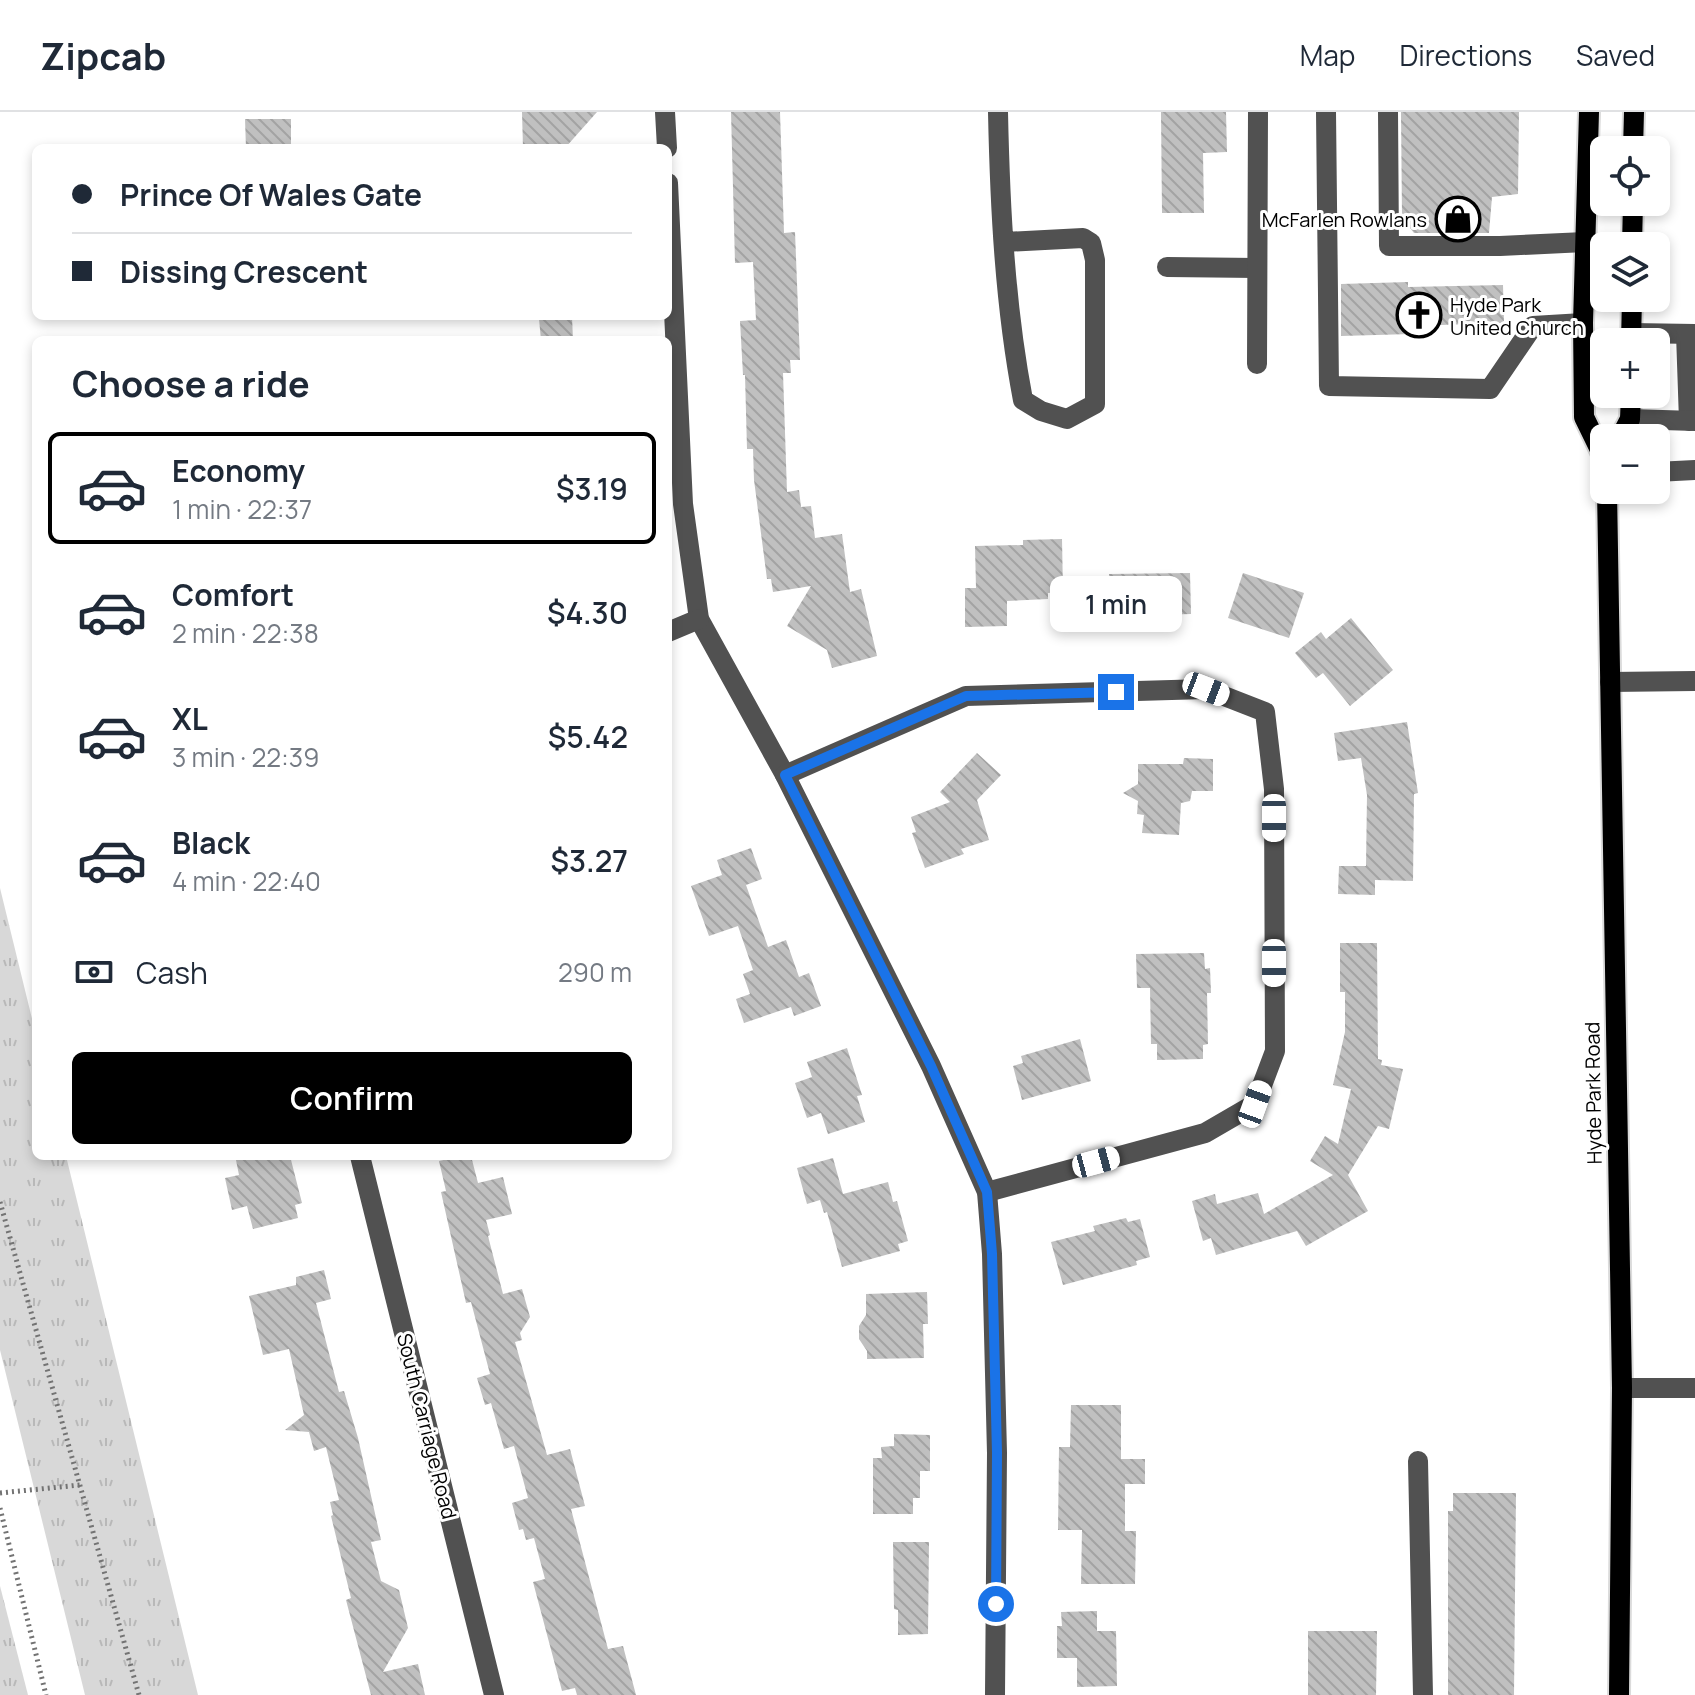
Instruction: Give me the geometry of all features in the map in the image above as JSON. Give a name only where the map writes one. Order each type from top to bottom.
[{"type":"main road","points":[[1589,112],[1583,323],[1584,417],[1590,429]]},
{"type":"main road","points":[[1633,136],[1634,112]]},
{"type":"main road","points":[[1627,424],[1630,408]]},
{"type":"main road","name":"Hyde Park Road","points":[[1607,504],[1622,1388],[1619,1695]]},
{"type":"street","points":[[665,112],[667,144]]},
{"type":"street","points":[[998,112],[999,193],[1014,352],[1023,400],[1041,411],[1067,419],[1095,404],[1095,260],[1091,243],[1083,238],[1004,242]]},
{"type":"street","points":[[1257,364],[1258,112]]},
{"type":"street","points":[[1326,112],[1329,386],[1490,389],[1533,326],[1583,323]]},
{"type":"street","points":[[1388,112],[1389,246],[1585,242]]},
{"type":"street","points":[[1167,267],[1257,268]]},
{"type":"street","points":[[672,269],[683,504],[699,619],[785,775],[931,1066],[987,1192],[997,1453],[995,1695]]},
{"type":"street","points":[[1630,419],[1692,421],[1691,334],[1670,335]]},
{"type":"street","points":[[1670,471],[1695,470]]},
{"type":"street","points":[[672,630],[699,619]]},
{"type":"street","points":[[1610,682],[1695,681]]},
{"type":"street","points":[[785,775],[966,696],[1206,689],[1265,712],[1274,789],[1275,1051],[1255,1104],[1205,1133],[987,1192]]},
{"type":"street","name":"South Carriage Road","points":[[361,1160],[494,1695]]},
{"type":"street","points":[[1622,1388],[1695,1388]]},
{"type":"street","points":[[1418,1461],[1423,1695]]},
{"type":"path","points":[[0,1202],[139,1695]]},
{"type":"path","points":[[0,1493],[80,1485]]},
{"type":"path","points":[[0,1508],[46,1695]]},
{"type":"green space","points":[[0,888],[32,1019],[32,1160],[67,1160],[198,1695],[85,1695],[0,1350]]},
{"type":"green space","points":[[0,1586],[28,1695],[0,1695]]},
{"type":"building","points":[[522,112],[597,112],[569,144],[523,144]]},
{"type":"building","points":[[731,112],[780,112],[784,233],[795,232],[800,360],[790,360],[791,373],[783,373],[787,492],[799,490],[801,507],[811,506],[815,538],[842,534],[850,592],[861,589],[877,656],[832,668],[827,650],[787,626],[811,586],[773,592],[771,579],[767,579],[753,449],[747,449],[740,321],[756,320],[753,262],[735,263]]},
{"type":"building","points":[[1161,112],[1226,112],[1227,152],[1203,153],[1204,213],[1162,213]]},
{"type":"building","points":[[1401,112],[1519,112],[1518,194],[1492,197],[1489,233],[1414,233],[1402,218]]},
{"type":"building","points":[[245,119],[291,119],[291,144],[246,144]]},
{"type":"building","name":"Hyde Park United Church","points":[[1408,282],[1408,287],[1503,285],[1504,323],[1410,326],[1411,334],[1341,336],[1341,284]]},
{"type":"building","points":[[539,320],[572,320],[573,336],[541,336]]},
{"type":"building","points":[[1062,539],[1063,592],[1048,593],[1048,599],[1007,601],[1007,626],[965,627],[965,588],[976,588],[975,546],[1023,545],[1023,540]]},
{"type":"building","points":[[1190,573],[1191,614],[1158,615],[1159,622],[1111,623],[1109,574]]},
{"type":"building","points":[[1243,573],[1304,593],[1289,638],[1228,618]]},
{"type":"building","points":[[1351,618],[1393,670],[1350,706],[1323,673],[1316,678],[1295,653],[1321,632],[1326,639]]},
{"type":"building","points":[[1407,722],[1418,793],[1414,794],[1413,881],[1375,880],[1375,895],[1338,894],[1339,866],[1366,866],[1367,795],[1361,758],[1338,761],[1334,733]]},
{"type":"building","points":[[977,753],[1001,775],[977,800],[989,840],[961,849],[964,854],[925,868],[912,833],[916,832],[911,817],[950,802],[940,792]]},
{"type":"building","points":[[1184,758],[1213,759],[1213,791],[1192,791],[1190,801],[1181,803],[1179,835],[1142,833],[1144,815],[1137,814],[1138,801],[1123,793],[1138,784],[1138,764],[1183,764]]},
{"type":"building","points":[[751,848],[762,879],[746,885],[768,947],[786,940],[799,977],[809,973],[821,1006],[794,1016],[791,1007],[744,1023],[736,999],[750,994],[743,974],[753,970],[738,926],[709,936],[691,886],[722,875],[717,860]]},
{"type":"building","points":[[1340,943],[1377,943],[1378,1059],[1382,1060],[1381,1065],[1403,1069],[1389,1129],[1378,1126],[1348,1175],[1368,1211],[1306,1246],[1297,1231],[1216,1255],[1211,1238],[1203,1241],[1192,1201],[1215,1194],[1217,1204],[1258,1193],[1264,1214],[1333,1175],[1310,1161],[1325,1136],[1338,1144],[1351,1089],[1333,1085],[1345,1032],[1345,992],[1340,992]]},
{"type":"building","points":[[1204,953],[1205,969],[1210,968],[1211,993],[1207,993],[1208,1044],[1203,1045],[1203,1059],[1157,1060],[1157,1044],[1151,1044],[1150,988],[1137,988],[1136,954]]},
{"type":"building","points":[[1080,1039],[1091,1081],[1022,1100],[1013,1066],[1023,1063],[1021,1056]]},
{"type":"building","points":[[847,1048],[862,1095],[857,1096],[865,1122],[828,1134],[821,1113],[807,1118],[795,1083],[812,1077],[807,1062]]},
{"type":"building","points":[[833,1158],[843,1194],[888,1182],[893,1202],[897,1201],[908,1241],[898,1244],[900,1251],[842,1267],[827,1212],[824,1213],[820,1200],[807,1204],[797,1168]]},
{"type":"building","points":[[236,1160],[291,1160],[302,1203],[295,1205],[298,1218],[253,1229],[247,1206],[232,1210],[225,1178],[239,1175]]},
{"type":"building","points":[[472,1160],[478,1183],[503,1177],[512,1214],[486,1220],[503,1294],[522,1289],[530,1317],[520,1333],[522,1340],[515,1342],[547,1455],[570,1449],[585,1506],[571,1509],[608,1649],[623,1646],[636,1695],[577,1695],[575,1688],[562,1691],[533,1582],[545,1579],[534,1538],[526,1540],[523,1529],[519,1530],[512,1503],[528,1498],[514,1446],[504,1449],[491,1403],[485,1405],[477,1378],[490,1374],[471,1302],[466,1303],[441,1192],[446,1191],[439,1161]]},
{"type":"building","points":[[1126,1218],[1128,1222],[1140,1219],[1150,1257],[1136,1261],[1137,1265],[1063,1285],[1051,1242],[1095,1231],[1093,1226]]},
{"type":"building","points":[[324,1270],[331,1299],[316,1303],[339,1392],[344,1391],[358,1438],[381,1540],[371,1542],[381,1581],[399,1590],[408,1628],[383,1672],[418,1664],[425,1695],[371,1695],[346,1600],[351,1598],[330,1502],[339,1500],[326,1447],[314,1451],[309,1432],[285,1430],[304,1415],[289,1349],[263,1355],[249,1296],[296,1285],[296,1277]]},
{"type":"building","points":[[927,1292],[928,1324],[923,1324],[924,1358],[867,1359],[867,1351],[859,1339],[859,1326],[866,1315],[866,1294]]},
{"type":"building","points":[[1071,1405],[1121,1405],[1121,1459],[1145,1459],[1145,1484],[1125,1484],[1125,1531],[1136,1531],[1135,1584],[1081,1584],[1082,1530],[1058,1530],[1059,1447],[1070,1447]]},
{"type":"building","points":[[894,1434],[930,1435],[930,1471],[920,1471],[920,1498],[913,1498],[913,1514],[873,1514],[873,1458],[882,1458],[881,1447],[894,1446]]},
{"type":"building","points":[[1453,1493],[1516,1493],[1514,1695],[1448,1695],[1448,1511],[1453,1511]]},
{"type":"building","points":[[893,1542],[929,1542],[928,1634],[898,1635],[898,1610],[894,1609]]},
{"type":"building","points":[[1097,1611],[1097,1631],[1116,1631],[1117,1686],[1077,1687],[1077,1658],[1057,1658],[1057,1626],[1062,1626],[1061,1612]]},
{"type":"building","points":[[1308,1631],[1377,1631],[1376,1695],[1308,1695]]},
{"type":"place","name":"McFarlen Rowlans","points":[[1458,219]]},
{"type":"place","name":"Hyde Park United Church","points":[[1419,315]]},
{"type":"route","points":[[996,1604],[997,1453],[992,1254],[987,1192],[931,1066],[785,775],[966,696],[1116,692]]}]
